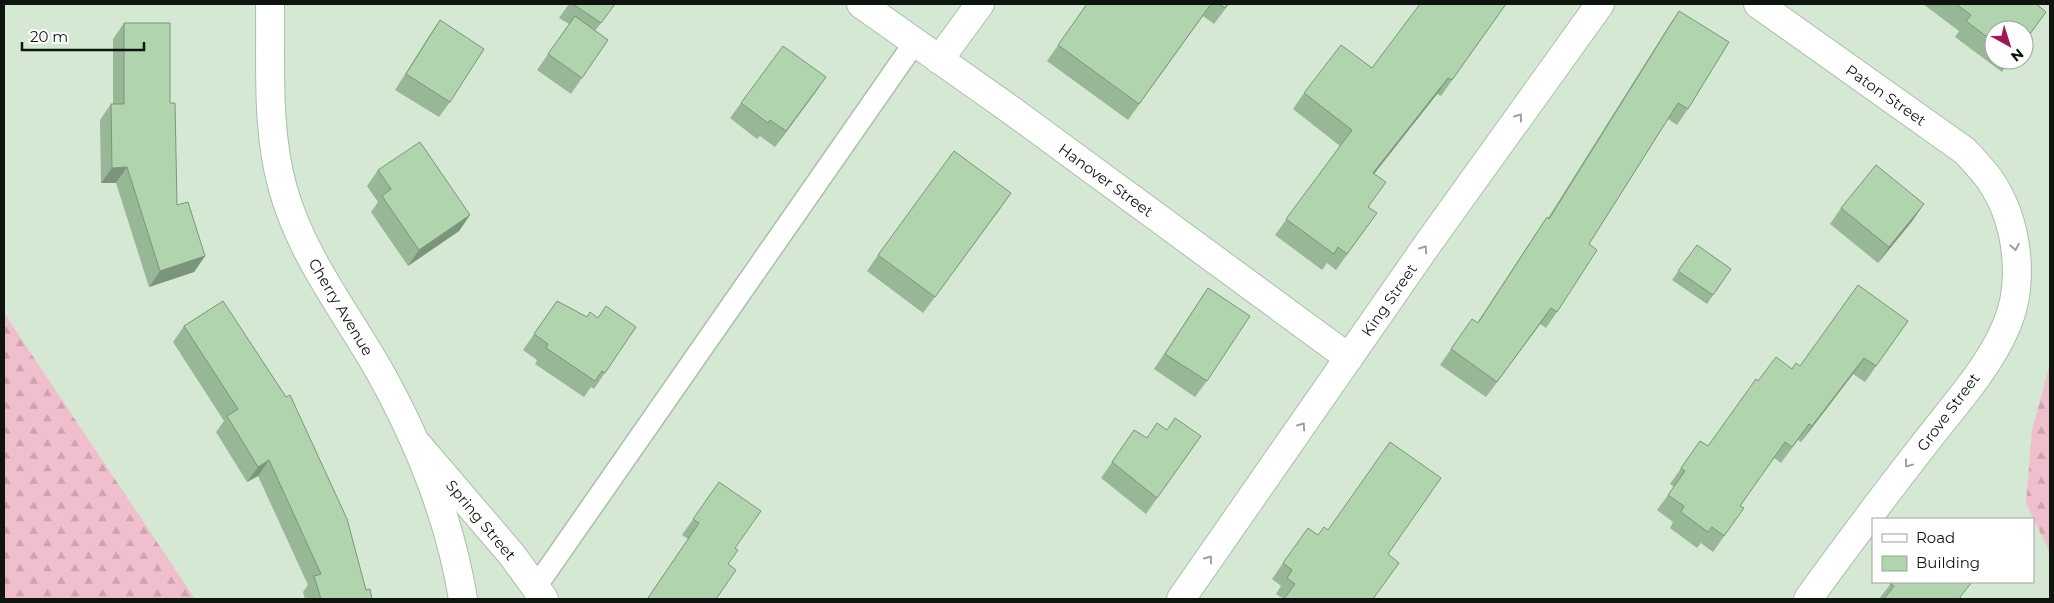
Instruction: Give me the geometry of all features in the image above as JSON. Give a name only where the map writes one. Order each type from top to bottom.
[{"type":"street","name":"Cherry Avenue","points":[[270,4],[272,131],[283,189],[303,243],[325,284],[380,372],[416,442],[439,501],[457,564],[463,599]]},
{"type":"street","name":"Hanover Street","points":[[861,4],[1350,358]]},
{"type":"street","points":[[939,60],[980,4]]},
{"type":"street","name":"King Street","points":[[1181,599],[1427,245],[1600,4]]},
{"type":"street","name":"Paton Street","points":[[1758,4],[1966,151],[1991,181],[2000,201]]},
{"type":"street","name":"Grove Street","points":[[1808,599],[1854,535],[1986,362],[2005,329],[2014,299],[2017,260],[2010,222],[2000,201]]},
{"type":"street","name":"Spring Street","points":[[416,442],[512,555],[539,594]]},
{"type":"lane","points":[[539,594],[915,42]]},
{"type":"green space","points":[[4,313],[195,599],[4,599]]},
{"type":"green space","points":[[2050,364],[2050,553],[2026,503],[2032,430]]},
{"type":"building","points":[[573,4],[615,4],[601,23]]},
{"type":"building","points":[[1087,4],[1211,4],[1139,104],[1058,45]]},
{"type":"building","points":[[1219,4],[1228,4],[1225,8]]},
{"type":"building","points":[[1420,4],[1506,4],[1452,80],[1448,78],[1373,173],[1386,182],[1368,207],[1377,213],[1347,254],[1338,247],[1334,254],[1286,219],[1352,130],[1304,93],[1341,45],[1372,68]]},
{"type":"building","points":[[1956,4],[2036,4],[2046,12],[2034,28],[2034,20],[1984,20],[1984,34],[1966,21],[1971,15]]},
{"type":"building","points":[[1679,11],[1729,42],[1688,109],[1678,103],[1589,244],[1597,250],[1557,312],[1551,308],[1497,382],[1451,349],[1472,319],[1478,323],[1547,217],[1549,219]]},
{"type":"building","points":[[575,16],[608,40],[582,78],[548,54]]},
{"type":"building","points":[[440,20],[484,49],[450,102],[406,74]]},
{"type":"building","points":[[124,23],[170,23],[170,103],[175,103],[177,205],[188,202],[205,256],[160,271],[127,167],[112,168],[111,104],[124,104]]},
{"type":"building","points":[[783,46],[826,77],[786,131],[770,120],[768,123],[741,103]]},
{"type":"building","points":[[420,142],[470,215],[419,250],[382,196],[391,189],[378,170]]},
{"type":"building","points":[[954,151],[1011,193],[935,297],[878,255]]},
{"type":"building","points":[[1876,165],[1924,204],[1889,247],[1841,208]]},
{"type":"building","points":[[1697,245],[1731,269],[1713,295],[1678,271]]},
{"type":"building","points":[[1858,285],[1908,321],[1876,366],[1864,358],[1812,426],[1809,424],[1792,447],[1785,442],[1740,506],[1744,508],[1724,536],[1712,527],[1708,532],[1681,512],[1684,506],[1668,495],[1685,471],[1681,468],[1700,441],[1708,446],[1756,379],[1758,381],[1776,357],[1792,369],[1796,363],[1800,366]]},
{"type":"building","points":[[1208,288],[1250,316],[1207,381],[1165,354]]},
{"type":"building","points":[[223,301],[286,397],[290,395],[347,519],[366,590],[370,589],[372,599],[321,599],[314,576],[321,574],[269,460],[258,467],[227,416],[238,409],[184,326]]},
{"type":"building","points":[[557,301],[587,317],[590,312],[598,318],[606,306],[636,327],[605,373],[602,371],[595,381],[546,348],[548,344],[534,334]]},
{"type":"building","points":[[1175,418],[1201,436],[1157,498],[1112,462],[1134,430],[1147,438],[1157,423],[1167,430]]},
{"type":"building","points":[[1390,442],[1441,478],[1388,554],[1399,563],[1373,599],[1284,599],[1295,584],[1287,578],[1292,570],[1283,563],[1308,528],[1318,535],[1324,527],[1328,530]]},
{"type":"building","points":[[719,482],[761,511],[735,548],[738,550],[728,564],[736,570],[716,599],[649,599],[699,523],[693,519]]},
{"type":"building","points":[[1971,583],[1960,597],[1962,599],[1884,599],[1894,586],[1890,584]]}]
